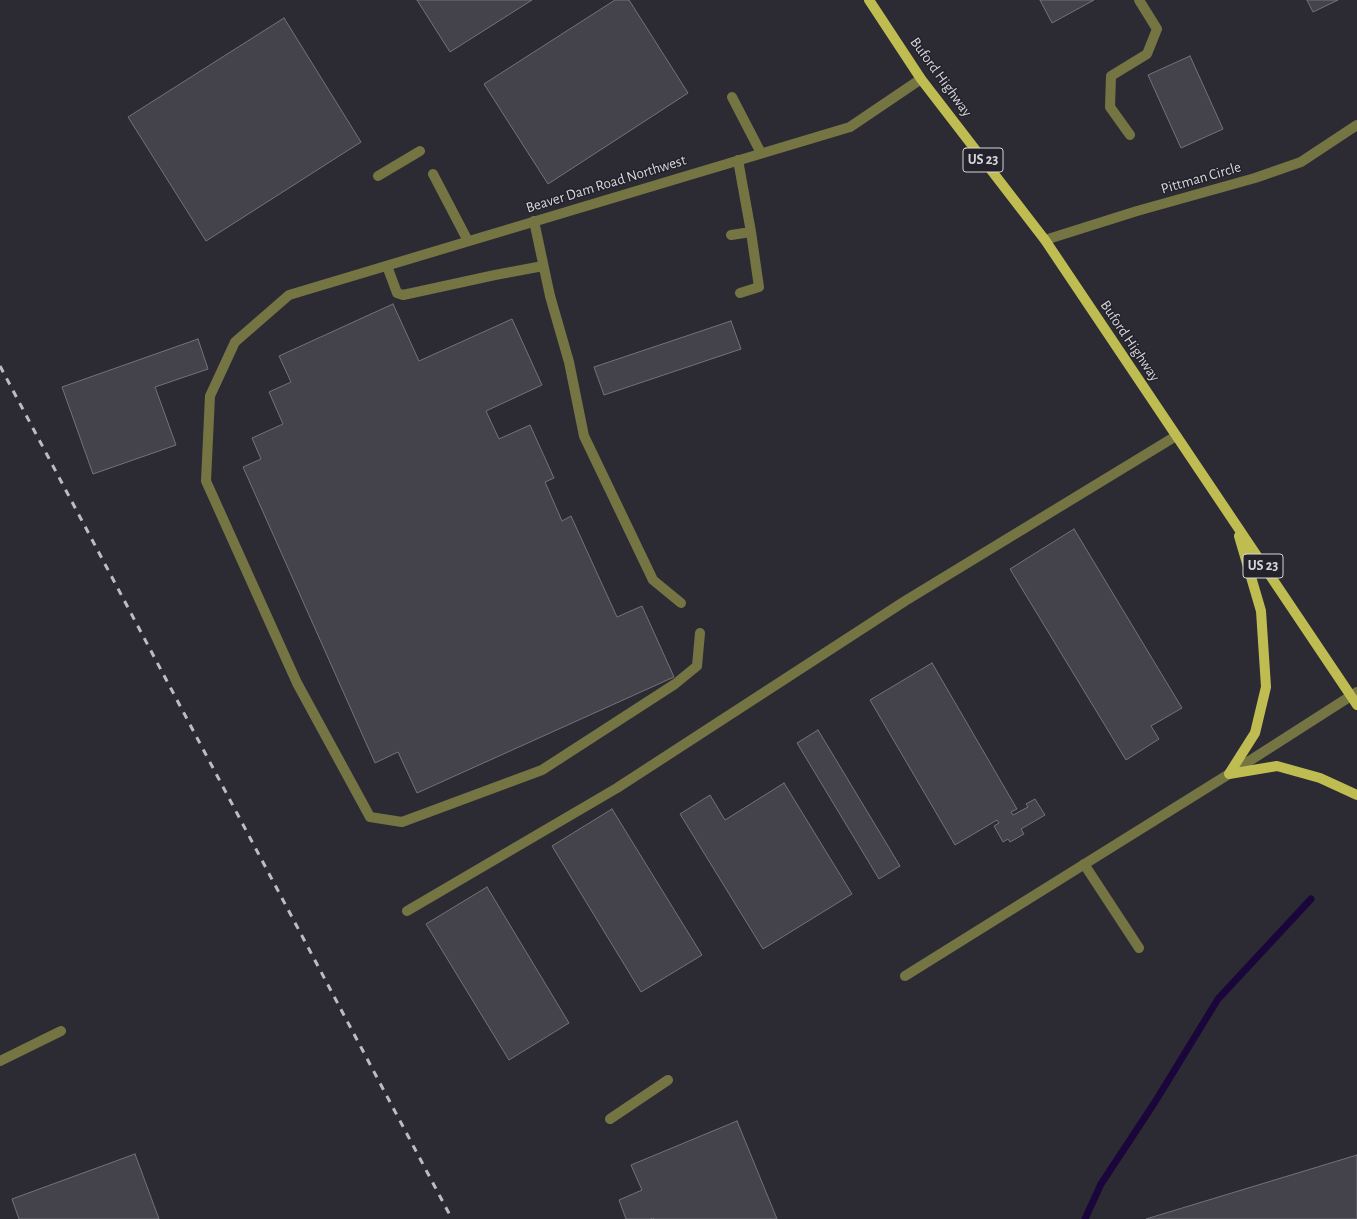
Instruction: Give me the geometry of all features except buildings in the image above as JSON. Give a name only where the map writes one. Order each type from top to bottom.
[{"type":"main road","name":"Buford Highway","points":[[869,0],[921,79],[1045,240],[1237,527],[1354,694],[1357,705]]},
{"type":"main road","points":[[1229,774],[1255,733],[1266,687],[1261,611],[1237,527]]},
{"type":"main road","points":[[1229,774],[1277,766],[1320,778],[1357,795]]},
{"type":"street","points":[[1130,135],[1110,107],[1111,76],[1147,54],[1157,29],[1139,0]]},
{"type":"street","name":"Beaver Dam Road Northwest","points":[[700,633],[697,666],[675,684],[542,770],[402,822],[370,818],[297,683],[206,481],[210,396],[235,342],[289,295],[850,127],[921,79]]},
{"type":"street","points":[[732,97],[761,153]]},
{"type":"street","name":"Pittman Circle","points":[[1045,240],[1137,211],[1255,178],[1301,162],[1357,125]]},
{"type":"street","points":[[378,176],[420,151]]},
{"type":"street","points":[[738,160],[759,287],[740,293]]},
{"type":"street","points":[[433,174],[468,241]]},
{"type":"street","points":[[534,221],[550,296],[569,362],[584,436],[653,580],[681,603]]},
{"type":"street","points":[[731,235],[751,232]]},
{"type":"street","points":[[386,266],[397,292],[403,295],[543,266]]},
{"type":"street","points":[[407,911],[617,788],[905,601],[1176,436]]},
{"type":"street","points":[[905,976],[1229,774],[1354,694]]},
{"type":"street","points":[[1084,864],[1139,948]]},
{"type":"street","points":[[0,1061],[60,1031]]},
{"type":"street","points":[[610,1119],[668,1080]]},
{"type":"waterway","points":[[1085,1219],[1101,1184],[1155,1102],[1218,999],[1311,899]]},
{"type":"railway","points":[[0,366],[452,1219]]}]
